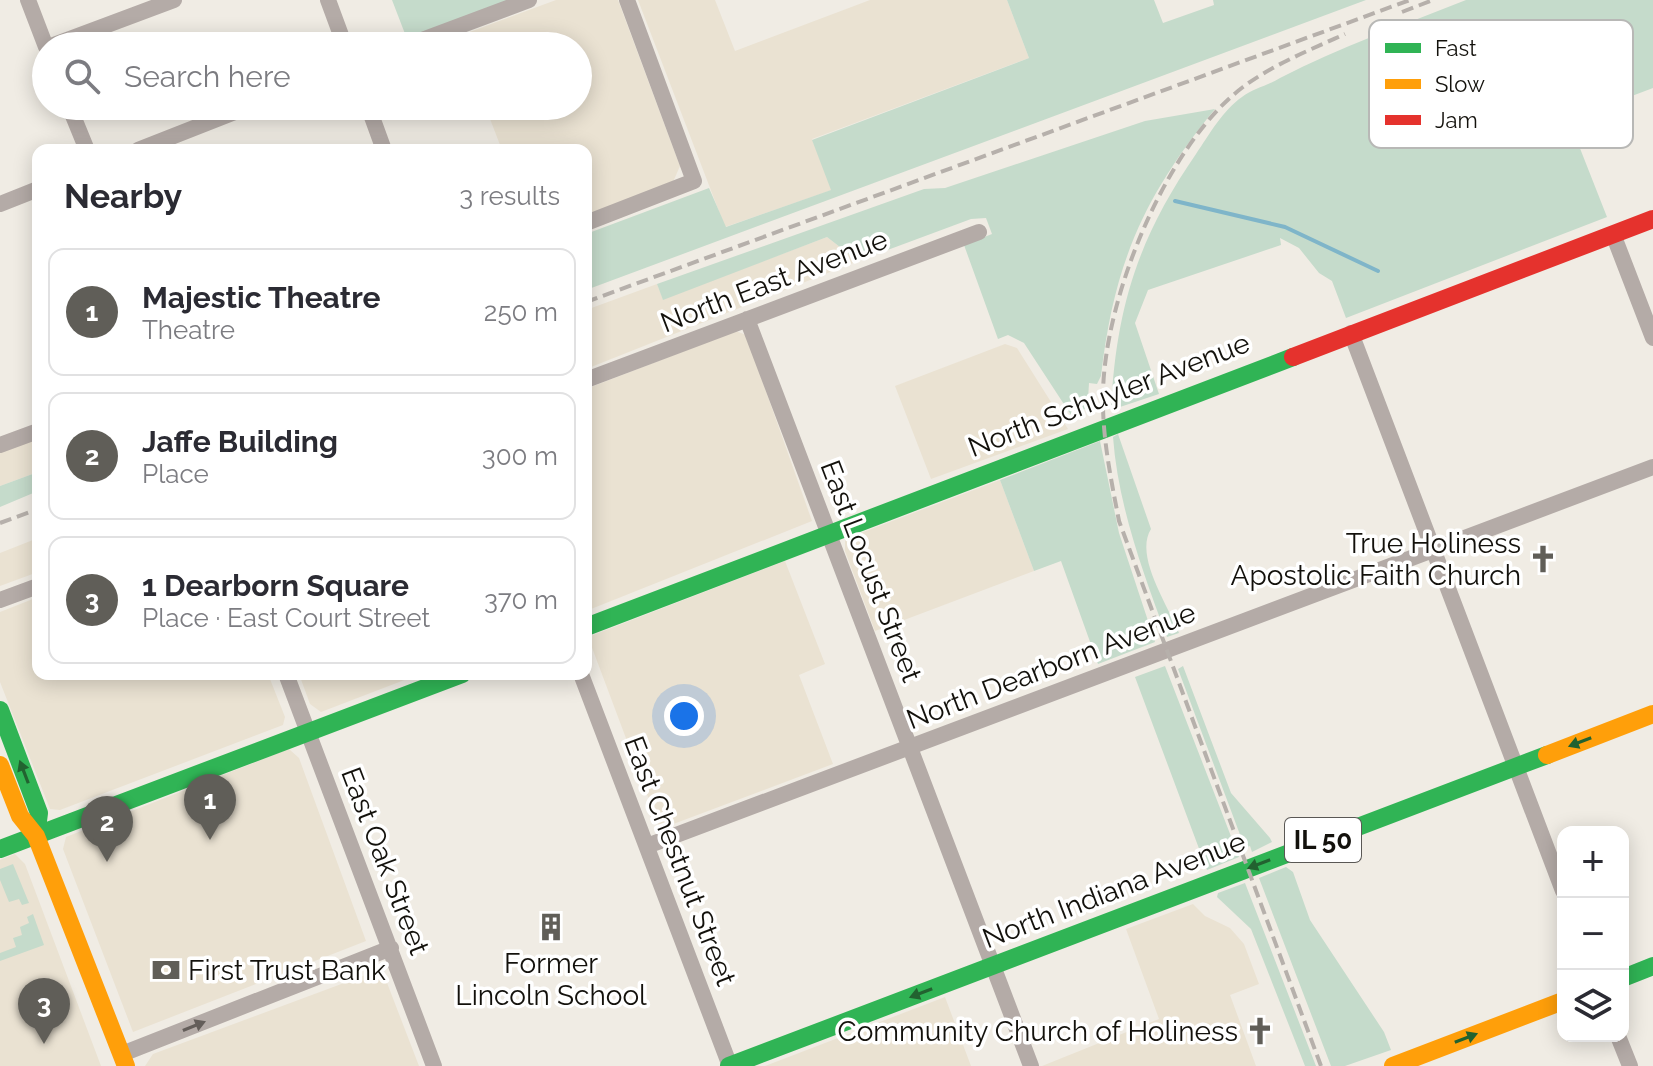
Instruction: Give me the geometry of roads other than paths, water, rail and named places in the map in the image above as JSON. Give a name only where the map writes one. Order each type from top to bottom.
[{"type":"main road","name":"North Schuyler Avenue","points":[[592,625],[1653,219]]},
{"type":"main road","points":[[0,849],[446,680]]},
{"type":"main road","points":[[0,710],[39,813],[36,836]]},
{"type":"main road","name":"North Indiana Avenue","points":[[730,1066],[1653,714]]},
{"type":"main road","points":[[0,765],[20,816],[36,836],[124,1060]]},
{"type":"main road","points":[[1629,976],[1653,966]]},
{"type":"main road","points":[[1393,1066],[1557,1003]]},
{"type":"street","points":[[28,0],[42,32]]},
{"type":"street","points":[[86,32],[174,0]]},
{"type":"street","points":[[328,0],[340,32]]},
{"type":"street","points":[[443,32],[529,0]]},
{"type":"street","points":[[592,221],[694,181],[627,0]]},
{"type":"street","points":[[75,120],[85,144]]},
{"type":"street","points":[[153,144],[214,120]]},
{"type":"street","points":[[373,120],[382,144]]},
{"type":"street","points":[[0,204],[32,191]]},
{"type":"street","name":"North East Avenue","points":[[592,378],[979,232]]},
{"type":"street","points":[[1613,234],[1653,338]]},
{"type":"street","name":"East Locust Street","points":[[747,319],[1031,1066]]},
{"type":"street","points":[[1351,333],[1557,875]]},
{"type":"street","points":[[0,445],[32,433]]},
{"type":"street","name":"North Dearborn Avenue","points":[[647,846],[1653,467]]},
{"type":"street","points":[[0,600],[32,588]]},
{"type":"street","name":"East Oak Street","points":[[288,680],[434,1066]]},
{"type":"street","name":"East Chestnut Street","points":[[583,680],[730,1066]]},
{"type":"street","points":[[124,1060],[391,948]]},
{"type":"street","points":[[1620,1042],[1630,1066]]},
{"type":"waterway","points":[[1175,201],[1285,227],[1378,271]]},
{"type":"railway","points":[[592,300],[1410,0]]},
{"type":"railway","points":[[1402,12],[1433,0]]},
{"type":"railway","points":[[1321,1066],[1119,521],[1110,474],[1103,394],[1114,314],[1127,270],[1144,227],[1189,146],[1215,113],[1243,87],[1280,64],[1345,34]]},
{"type":"railway","points":[[0,523],[32,511]]},
{"type":"place","name":"True Holiness Apostolic Faith Church","points":[[1543,559]]},
{"type":"place","name":"Majestic Theatre","points":[[210,840]]},
{"type":"place","name":"Jaffe Building","points":[[107,862]]},
{"type":"place","name":"Former Lincoln School","points":[[551,927]]},
{"type":"place","name":"First Trust Bank","points":[[166,970]]},
{"type":"place","name":"Community Church of Holiness","points":[[1260,1031]]},
{"type":"place","name":"1 Dearborn Square","points":[[44,1044]]}]
